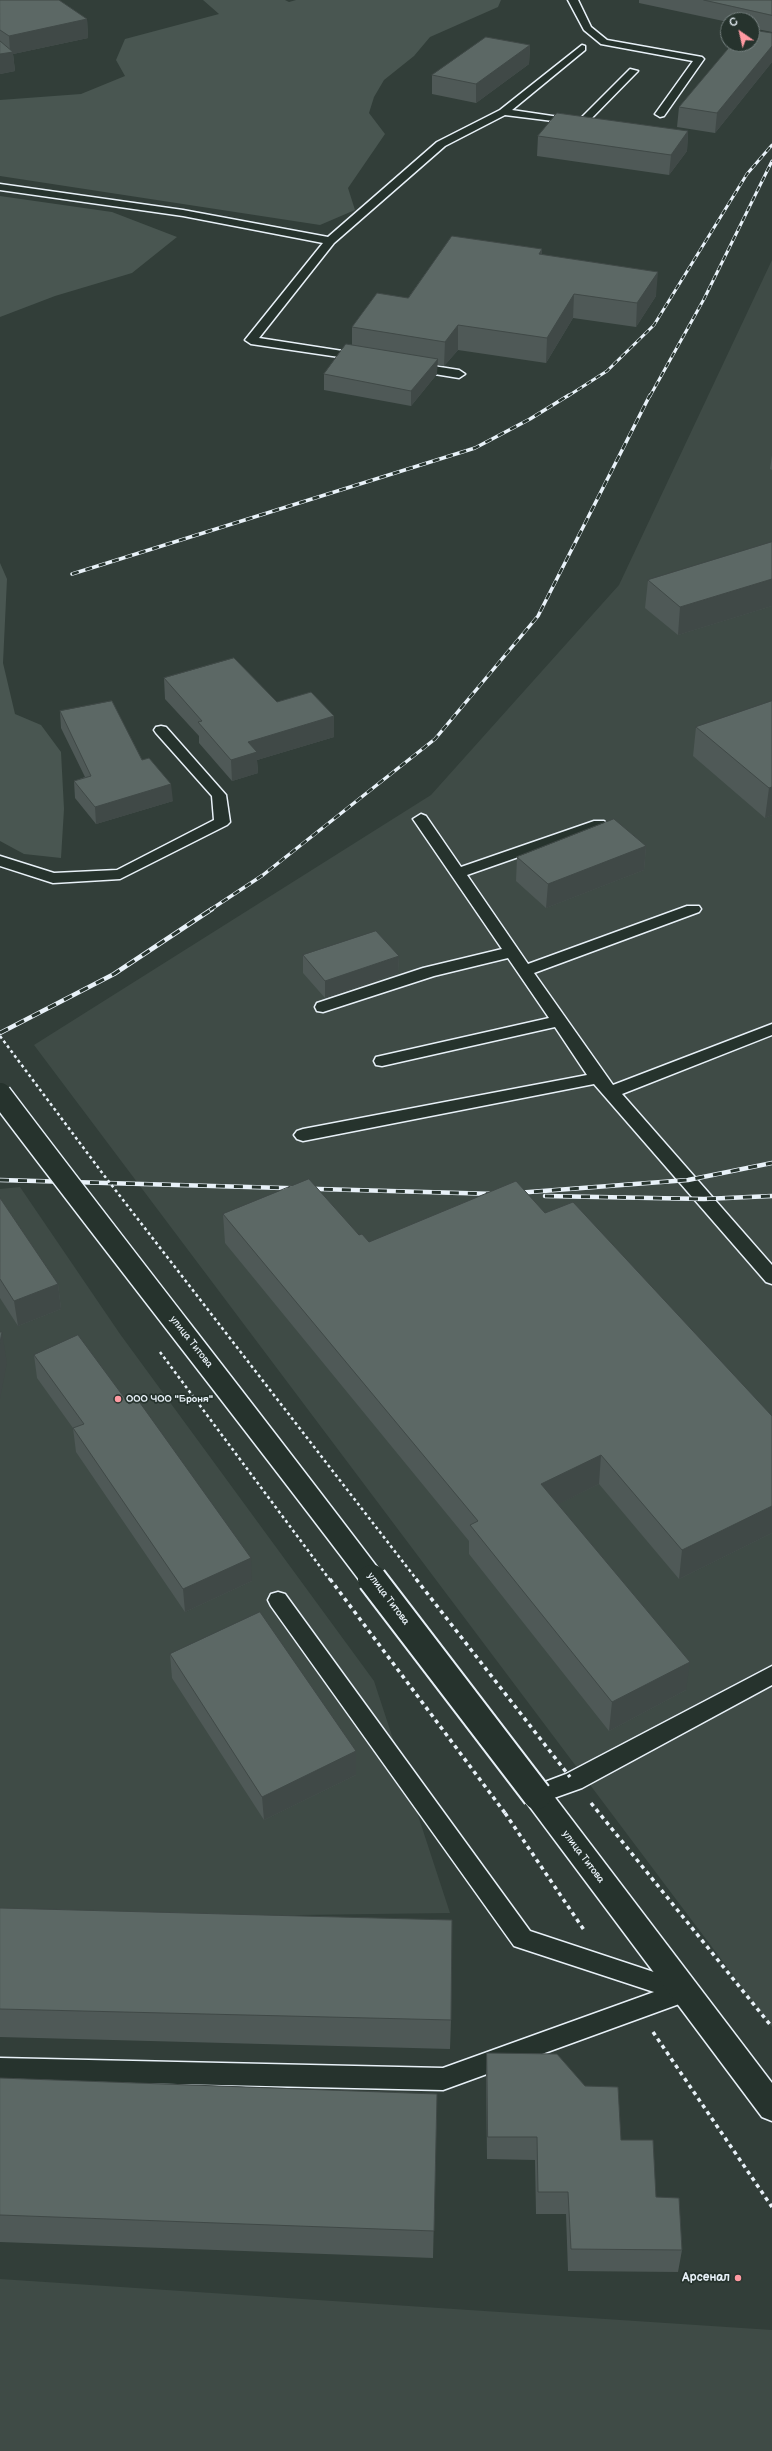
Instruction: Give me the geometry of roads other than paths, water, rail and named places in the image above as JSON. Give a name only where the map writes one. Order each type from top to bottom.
[{"type":"main road","name":"улица Титова","points":[[0,1094],[109,1239],[232,1394],[772,2107]]},
{"type":"lane","points":[[573,0],[588,28],[604,42],[699,59],[660,114]]},
{"type":"lane","points":[[374,360],[251,340],[330,241],[441,144],[504,112],[582,48]]},
{"type":"lane","points":[[581,123],[633,71]]},
{"type":"lane","points":[[504,112],[596,125]]},
{"type":"lane","points":[[0,187],[183,213],[330,241]]},
{"type":"lane","points":[[405,365],[459,374]]},
{"type":"lane","points":[[0,861],[53,878],[120,874],[222,822],[219,795],[161,730]]},
{"type":"lane","points":[[420,819],[598,1078],[772,1277]]},
{"type":"lane","points":[[458,873],[599,824]]},
{"type":"lane","points":[[524,971],[693,910]]},
{"type":"lane","points":[[323,1007],[429,972],[512,952]]},
{"type":"lane","points":[[382,1061],[558,1021]]},
{"type":"lane","points":[[610,1092],[772,1029]]},
{"type":"lane","points":[[303,1135],[598,1078]]},
{"type":"lane","points":[[278,1600],[522,1939],[685,1992]]},
{"type":"lane","points":[[537,1795],[572,1779],[772,1675]]},
{"type":"lane","points":[[0,2069],[443,2079],[685,1992]]},
{"type":"railway","points":[[568,396],[607,371],[654,325],[747,174],[772,145]]},
{"type":"railway","points":[[650,396],[704,299],[772,161]]},
{"type":"railway","points":[[72,574],[475,448],[530,419],[569,395]]},
{"type":"railway","points":[[210,910],[263,875],[435,739],[538,616],[650,395]]},
{"type":"railway","points":[[0,1033],[114,974],[212,909]]},
{"type":"railway","points":[[516,1193],[688,1180],[772,1163]]},
{"type":"railway","points":[[0,1180],[496,1194]]},
{"type":"railway","points":[[545,1196],[704,1199],[772,1196]]},
{"type":"place","name":"ООО ЧОО \"Броня\"","points":[[118,1399]]},
{"type":"place","name":"Арсенал","points":[[738,2278]]}]
